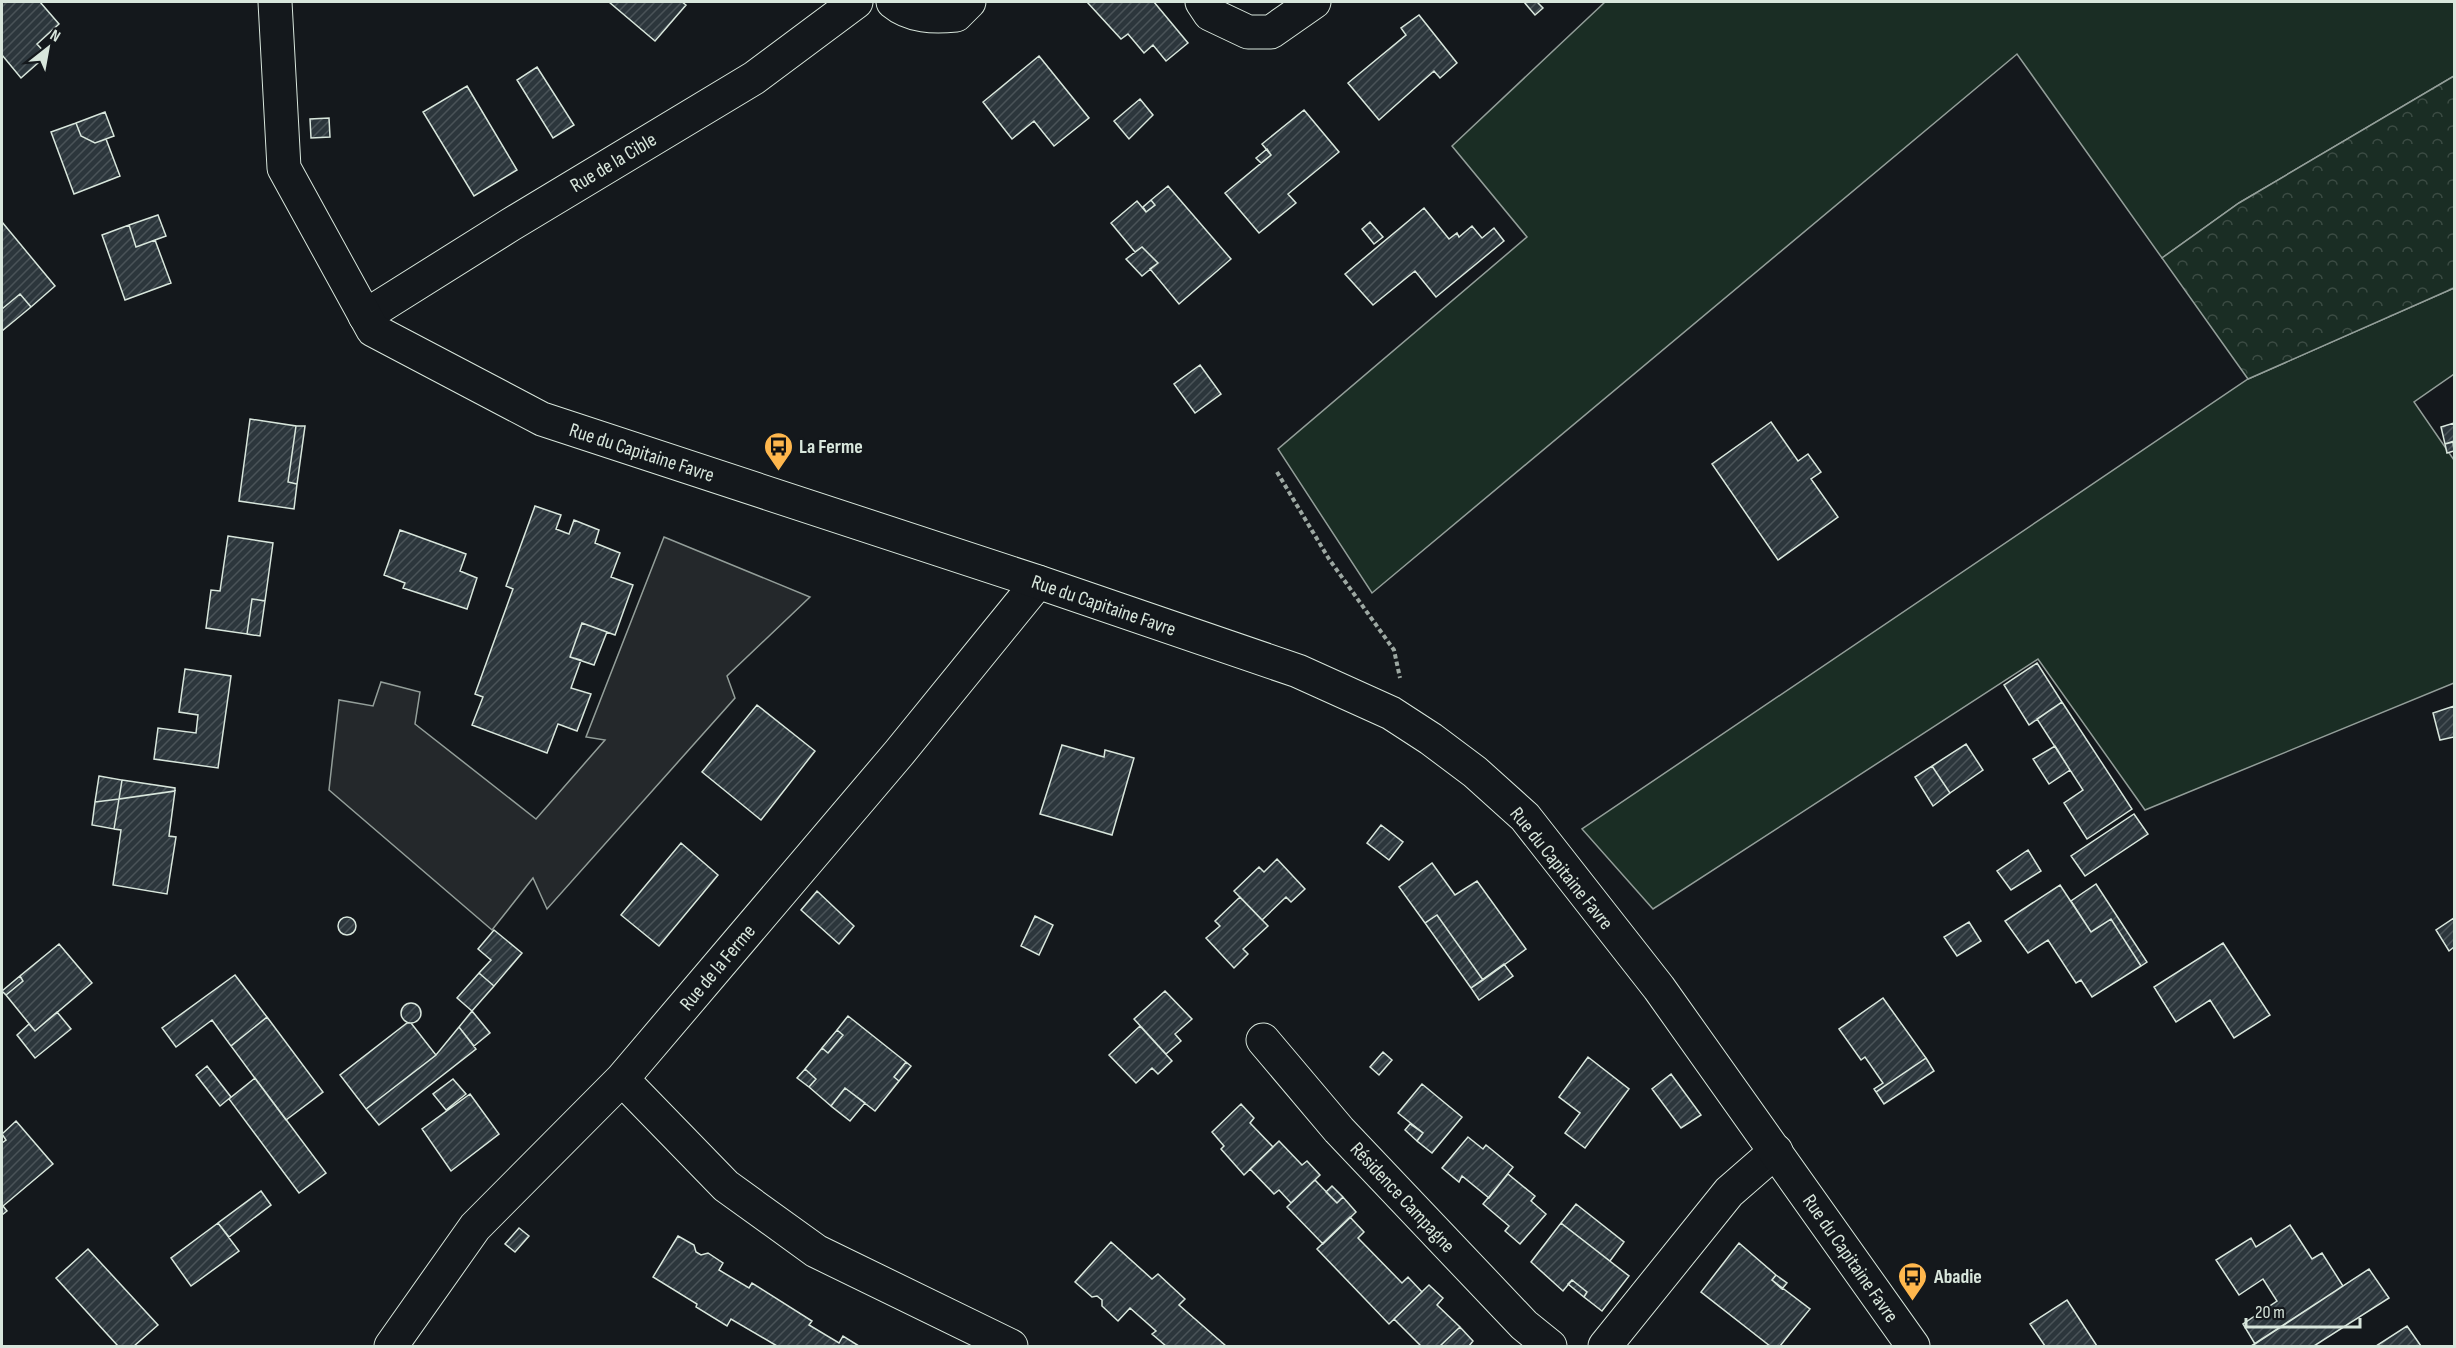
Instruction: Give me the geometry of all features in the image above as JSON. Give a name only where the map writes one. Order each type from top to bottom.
[{"type":"street","name":"Rue du Capitaine Favre","points":[[275,2],[284,168],[373,330],[542,419],[1038,582],[1298,671],[1391,713],[1431,739],[1475,772],[1525,817],[1659,988],[1913,1347]]},
{"type":"street","name":"Rue de la Cible","points":[[365,316],[510,225],[754,78],[856,2]]},
{"type":"street","points":[[893,2],[899,7],[929,18],[956,15],[969,2]]},
{"type":"street","points":[[1202,2],[1210,14],[1248,32],[1271,32],[1314,2]]},
{"type":"street","name":"Rue de la Ferme","points":[[391,1347],[475,1227],[622,1079],[899,753],[1038,582]]},
{"type":"street","name":"Résidence Campagne","points":[[1263,1040],[1339,1130],[1524,1325],[1550,1347]]},
{"type":"street","points":[[622,1079],[726,1186],[816,1251],[1011,1347]]},
{"type":"street","points":[[1605,1347],[1729,1192],[1776,1151]]},
{"type":"path","points":[[1277,472],[1329,559],[1394,650],[1400,678],[1391,713]]},
{"type":"green space","points":[[1605,2],[2454,2],[2454,76],[2239,203],[2162,258],[2017,54],[1372,593],[1278,449],[1527,237],[1452,146]]},
{"type":"green space","points":[[2454,76],[2454,288],[2248,379],[2162,258],[2239,203]]},
{"type":"green space","points":[[2454,288],[2454,374],[2414,402],[2454,460],[2454,683],[2145,810],[2038,659],[1653,909],[1582,829],[2248,379]]},
{"type":"shaded area","points":[[664,537],[810,597],[727,676],[735,698],[547,909],[533,878],[492,930],[329,790],[339,700],[373,706],[381,682],[420,692],[415,724],[536,819],[605,740],[586,737]]},
{"type":"building","points":[[2,2],[40,2],[59,24],[37,44],[47,55],[21,78],[2,55]]},
{"type":"building","points":[[609,2],[682,2],[686,5],[655,41]]},
{"type":"building","points":[[1087,2],[1154,2],[1188,43],[1166,61],[1153,45],[1144,53],[1128,34],[1121,39]]},
{"type":"building","points":[[1524,2],[1537,2],[1543,8],[1535,15]]},
{"type":"building","points":[[1419,15],[1457,63],[1440,78],[1434,71],[1379,120],[1348,83],[1406,35],[1401,28]]},
{"type":"building","points":[[1039,56],[1089,118],[1054,146],[1034,121],[1012,139],[983,102]]},
{"type":"building","points":[[537,67],[574,125],[553,138],[517,80]]},
{"type":"building","points":[[467,86],[517,170],[474,196],[423,112]]},
{"type":"building","points":[[1140,99],[1153,115],[1129,139],[1114,121]]},
{"type":"building","points":[[1304,110],[1339,152],[1288,194],[1296,203],[1259,233],[1225,193],[1271,155],[1262,144]]},
{"type":"building","points":[[105,112],[114,136],[95,143],[81,136],[76,123]]},
{"type":"building","points":[[329,118],[330,137],[311,138],[310,119]]},
{"type":"building","points":[[76,123],[81,136],[95,143],[106,139],[120,176],[74,194],[51,132]]},
{"type":"building","points":[[1267,149],[1271,155],[1261,163],[1256,158]]},
{"type":"building","points":[[1168,186],[1231,259],[1179,304],[1150,269],[1158,263],[1142,247],[1135,252],[1111,223],[1137,201],[1146,212],[1155,205],[1151,200]]},
{"type":"building","points":[[1151,200],[1155,205],[1146,212],[1143,207]]},
{"type":"building","points":[[1424,208],[1449,239],[1457,233],[1459,237],[1472,226],[1482,238],[1494,228],[1504,241],[1436,297],[1415,271],[1373,305],[1345,274]]},
{"type":"building","points":[[158,215],[166,236],[136,247],[129,225]]},
{"type":"building","points":[[2,222],[55,286],[31,307],[20,294],[2,309]]},
{"type":"building","points":[[1370,222],[1383,237],[1374,244],[1362,229]]},
{"type":"building","points":[[129,225],[136,247],[155,240],[171,283],[125,300],[102,235]]},
{"type":"building","points":[[1142,247],[1158,263],[1142,276],[1126,259]]},
{"type":"building","points":[[20,294],[31,307],[2,331],[2,309]]},
{"type":"building","points":[[1200,365],[1221,394],[1195,413],[1174,384]]},
{"type":"building","points":[[250,419],[296,426],[288,482],[297,484],[294,509],[239,501]]},
{"type":"building","points":[[1771,422],[1798,461],[1808,454],[1821,472],[1811,479],[1838,517],[1778,560],[1712,464]]},
{"type":"building","points":[[2454,423],[2454,441],[2445,444],[2441,427]]},
{"type":"building","points":[[296,426],[305,426],[297,484],[288,482]]},
{"type":"building","points":[[2453,442],[2454,451],[2447,453],[2445,444]]},
{"type":"building","points":[[535,506],[561,515],[556,529],[569,534],[574,520],[599,530],[595,543],[620,553],[611,577],[633,585],[615,635],[582,623],[570,657],[581,660],[571,688],[591,694],[577,731],[558,724],[547,753],[472,725],[483,697],[475,694],[513,589],[506,586]]},
{"type":"building","points":[[400,530],[466,554],[460,571],[477,578],[467,609],[403,588],[405,583],[384,575]]},
{"type":"building","points":[[228,536],[273,543],[265,601],[252,599],[247,634],[206,628],[211,590],[220,591]]},
{"type":"building","points":[[252,599],[265,601],[260,636],[247,634]]},
{"type":"building","points":[[582,623],[607,632],[594,665],[570,657]]},
{"type":"building","points":[[2037,663],[2062,702],[2029,725],[2004,685]]},
{"type":"building","points":[[185,669],[231,676],[218,768],[154,759],[158,728],[196,733],[198,715],[179,712]]},
{"type":"building","points":[[2062,702],[2132,809],[2087,839],[2064,803],[2083,790],[2037,719]]},
{"type":"building","points":[[757,705],[815,751],[761,820],[702,772]]},
{"type":"building","points":[[2454,706],[2454,737],[2440,740],[2433,713]]},
{"type":"building","points":[[1966,744],[1983,770],[1950,793],[1932,766]]},
{"type":"building","points":[[1062,745],[1104,757],[1105,750],[1134,758],[1112,835],[1040,814]]},
{"type":"building","points":[[2055,746],[2070,770],[2049,784],[2033,759]]},
{"type":"building","points":[[1932,766],[1950,793],[1933,806],[1915,777]]},
{"type":"building","points":[[99,776],[122,780],[119,799],[95,802]]},
{"type":"building","points":[[122,780],[175,788],[175,791],[119,799]]},
{"type":"building","points":[[175,791],[169,836],[176,837],[167,894],[113,885],[121,830],[114,829],[119,799]]},
{"type":"building","points":[[119,799],[114,829],[92,825],[95,802]]},
{"type":"building","points":[[2134,814],[2148,834],[2085,876],[2071,856]]},
{"type":"building","points":[[1381,825],[1403,842],[1389,860],[1367,843]]},
{"type":"building","points":[[681,843],[718,875],[659,946],[621,915]]},
{"type":"building","points":[[2028,850],[2041,871],[2011,890],[1997,871]]},
{"type":"building","points":[[1277,859],[1305,889],[1291,902],[1286,897],[1262,920],[1234,891],[1259,867],[1264,872]]},
{"type":"building","points":[[1432,863],[1455,895],[1477,881],[1526,949],[1483,980],[1437,915],[1425,923],[1399,887]]},
{"type":"building","points":[[2096,884],[2147,962],[2141,966],[2111,919],[2091,932],[2071,901]]},
{"type":"building","points":[[2060,885],[2091,932],[2111,919],[2141,966],[2092,997],[2081,980],[2076,983],[2048,940],[2028,953],[2005,921]]},
{"type":"building","points":[[817,891],[854,926],[839,944],[801,910]]},
{"type":"building","points":[[1240,897],[1268,926],[1243,949],[1248,954],[1234,968],[1206,938],[1220,926],[1215,921]]},
{"type":"building","points":[[1437,915],[1483,980],[1471,988],[1425,923]]},
{"type":"building","points":[[1035,916],[1053,925],[1039,955],[1021,946]]},
{"type":"building","points":[[343,917],[351,917],[356,922],[354,933],[343,935],[338,930],[338,922]]},
{"type":"building","points":[[2454,918],[2454,947],[2449,951],[2436,930]]},
{"type":"building","points":[[1969,922],[1981,941],[1957,956],[1944,937]]},
{"type":"building","points":[[494,930],[522,953],[494,986],[479,973],[491,960],[478,949]]},
{"type":"building","points":[[2223,943],[2270,1015],[2234,1038],[2210,1000],[2176,1022],[2154,987]]},
{"type":"building","points":[[59,944],[92,983],[35,1031],[6,995],[23,981],[20,976]]},
{"type":"building","points":[[1504,964],[1513,976],[1479,1000],[1471,988]]},
{"type":"building","points":[[479,973],[494,986],[472,1011],[457,998]]},
{"type":"building","points":[[235,975],[267,1017],[231,1046],[212,1020],[176,1047],[162,1028]]},
{"type":"building","points":[[20,976],[23,981],[6,995],[2,991]]},
{"type":"building","points":[[1165,991],[1192,1019],[1175,1034],[1181,1041],[1166,1054],[1134,1019]]},
{"type":"building","points":[[1883,998],[1926,1058],[1876,1092],[1874,1089],[1883,1083],[1865,1057],[1861,1060],[1839,1029]]},
{"type":"building","points":[[411,1003],[418,1006],[421,1013],[418,1020],[411,1023],[404,1020],[401,1013],[404,1006]]},
{"type":"building","points":[[472,1011],[490,1033],[474,1046],[459,1027]]},
{"type":"building","points":[[57,1012],[71,1029],[35,1058],[17,1035],[29,1024],[35,1031]]},
{"type":"building","points":[[848,1016],[906,1062],[894,1077],[899,1081],[875,1111],[845,1088],[831,1106],[809,1087],[816,1079],[805,1069],[822,1048],[828,1053],[843,1035],[837,1030]]},
{"type":"building","points":[[267,1017],[323,1092],[286,1120],[231,1046]]},
{"type":"building","points":[[407,1023],[411,1023],[436,1055],[366,1109],[340,1075]]},
{"type":"building","points":[[1140,1026],[1172,1061],[1158,1074],[1152,1068],[1136,1083],[1109,1055]]},
{"type":"building","points":[[459,1027],[476,1049],[379,1125],[366,1109],[436,1055]]},
{"type":"building","points":[[837,1030],[843,1035],[828,1053],[822,1048]]},
{"type":"building","points":[[1383,1052],[1392,1060],[1379,1075],[1370,1067]]},
{"type":"building","points":[[1588,1057],[1629,1089],[1585,1148],[1565,1133],[1580,1113],[1559,1097]]},
{"type":"building","points":[[1926,1058],[1934,1071],[1884,1104],[1876,1092]]},
{"type":"building","points":[[906,1062],[911,1066],[899,1081],[894,1077]]},
{"type":"building","points":[[207,1066],[231,1097],[220,1106],[196,1075]]},
{"type":"building","points":[[805,1069],[816,1079],[809,1087],[797,1078]]},
{"type":"building","points":[[1671,1074],[1701,1115],[1681,1128],[1652,1089]]},
{"type":"building","points":[[255,1078],[326,1173],[299,1193],[229,1099]]},
{"type":"building","points":[[453,1079],[466,1094],[446,1110],[433,1094]]},
{"type":"building","points":[[1422,1084],[1462,1117],[1432,1153],[1417,1141],[1423,1133],[1398,1113]]},
{"type":"building","points":[[845,1088],[865,1103],[850,1121],[831,1106]]},
{"type":"building","points":[[470,1094],[499,1134],[451,1171],[422,1129]]},
{"type":"building","points":[[1241,1104],[1254,1118],[1250,1123],[1273,1147],[1244,1175],[1221,1149],[1224,1146],[1212,1132]]},
{"type":"building","points":[[16,1121],[53,1164],[3,1206],[7,1211],[2,1215],[2,1143],[6,1140],[2,1134]]},
{"type":"building","points":[[1410,1124],[1423,1133],[1417,1141],[1405,1130]]},
{"type":"building","points":[[1468,1137],[1483,1149],[1486,1145],[1513,1167],[1489,1198],[1462,1176],[1459,1182],[1442,1168]]},
{"type":"building","points":[[1279,1141],[1302,1165],[1307,1161],[1320,1175],[1291,1203],[1279,1190],[1274,1194],[1250,1169]]},
{"type":"building","points":[[1508,1174],[1535,1196],[1531,1201],[1546,1214],[1520,1244],[1505,1231],[1509,1226],[1483,1204]]},
{"type":"building","points":[[1315,1180],[1337,1203],[1343,1197],[1356,1212],[1323,1244],[1287,1207]]},
{"type":"building","points":[[1332,1186],[1343,1197],[1337,1203],[1326,1192]]},
{"type":"building","points":[[261,1191],[271,1205],[229,1237],[218,1223]]},
{"type":"building","points":[[1576,1204],[1624,1242],[1610,1261],[1561,1223]]},
{"type":"building","points":[[1350,1217],[1364,1232],[1358,1238],[1402,1283],[1408,1277],[1422,1292],[1389,1324],[1317,1249]]},
{"type":"building","points":[[218,1223],[239,1251],[191,1286],[171,1258]]},
{"type":"building","points":[[1561,1223],[1629,1276],[1602,1311],[1584,1297],[1587,1292],[1572,1280],[1563,1291],[1531,1262]]},
{"type":"building","points":[[2290,1225],[2312,1259],[2322,1253],[2343,1286],[2255,1344],[2243,1324],[2277,1301],[2263,1279],[2239,1295],[2216,1260],[2251,1238],[2256,1247]]},
{"type":"building","points":[[519,1228],[529,1236],[515,1252],[505,1244]]},
{"type":"building","points":[[678,1236],[694,1245],[696,1252],[701,1255],[708,1253],[723,1263],[719,1270],[749,1288],[752,1283],[812,1321],[809,1325],[839,1343],[843,1336],[859,1346],[777,1346],[731,1319],[727,1326],[653,1277]]},
{"type":"building","points":[[1111,1242],[1152,1279],[1158,1274],[1185,1299],[1179,1305],[1226,1346],[1166,1346],[1152,1334],[1156,1331],[1130,1308],[1118,1321],[1102,1306],[1102,1300],[1097,1296],[1092,1297],[1075,1282]]},
{"type":"building","points":[[1739,1243],[1776,1275],[1772,1280],[1810,1309],[1780,1346],[1770,1346],[1701,1292]]},
{"type":"building","points":[[88,1249],[158,1325],[134,1346],[118,1346],[56,1278]]},
{"type":"building","points":[[2369,1269],[2389,1298],[2314,1346],[2251,1346]]},
{"type":"building","points":[[1776,1275],[1787,1283],[1782,1289],[1772,1280]]},
{"type":"building","points":[[1572,1280],[1587,1292],[1584,1297],[1568,1284]]},
{"type":"building","points":[[1429,1285],[1443,1298],[1437,1305],[1460,1327],[1440,1346],[1421,1346],[1394,1319]]},
{"type":"building","points":[[2067,1300],[2097,1346],[2045,1346],[2030,1324]]},
{"type":"building","points":[[2407,1326],[2421,1346],[2376,1346]]},
{"type":"building","points":[[1460,1327],[1473,1341],[1469,1346],[1440,1346]]},
{"type":"place","name":"La Ferme","points":[[778,472]]},
{"type":"place","name":"Abadie","points":[[1913,1302]]}]
